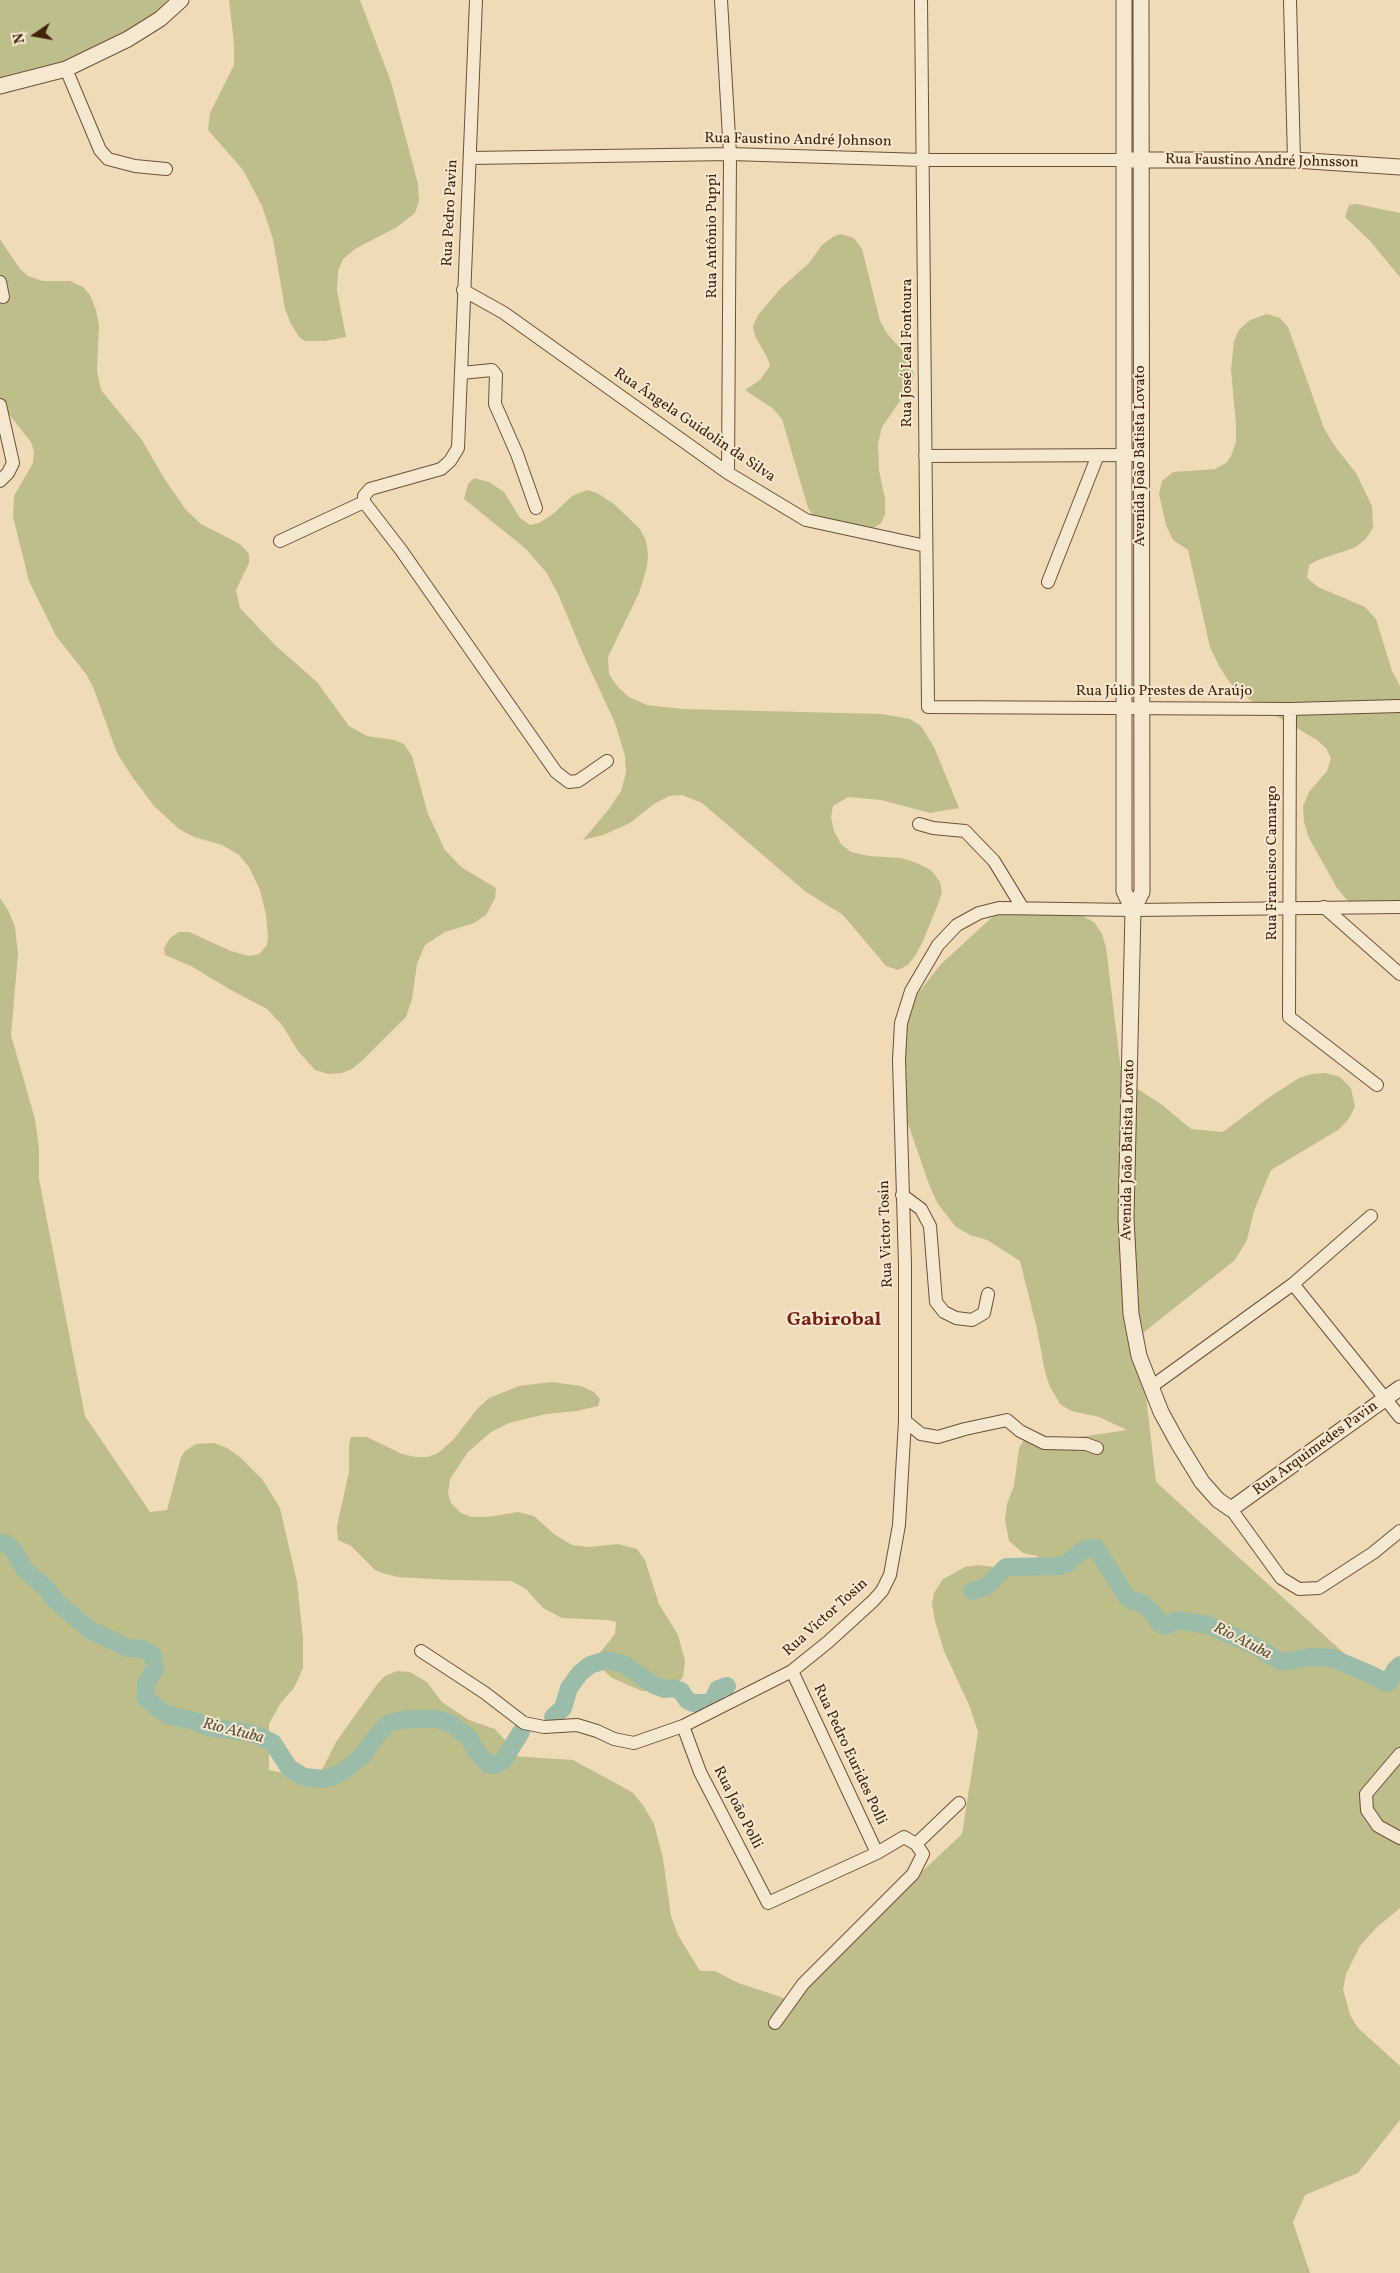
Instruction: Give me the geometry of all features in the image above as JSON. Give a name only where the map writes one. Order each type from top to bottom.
[{"type":"street","points":[[0,86],[66,69],[143,31],[181,0]]},
{"type":"street","name":"Rua Pedro Pavin","points":[[364,502],[364,496],[370,489],[441,469],[450,462],[458,448],[476,0]]},
{"type":"street","name":"Rua Antônio Puppi","points":[[720,0],[730,154],[728,473]]},
{"type":"street","name":"Rua José Leal Fontoura","points":[[921,0],[928,707]]},
{"type":"street","name":"Avenida João Batista Lovato","points":[[1124,0],[1126,708],[1124,891],[1133,910]]},
{"type":"street","name":"Avenida João Batista Lovato","points":[[1141,0],[1142,892],[1133,910],[1126,1218],[1131,1314],[1139,1356],[1151,1387],[1178,1444],[1202,1482],[1218,1500],[1231,1509]]},
{"type":"street","points":[[1290,0],[1294,160]]},
{"type":"street","points":[[66,69],[100,150],[108,159],[135,166],[166,169]]},
{"type":"street","name":"Rua Faustino André Johnson","points":[[470,158],[730,154],[923,160],[1124,160]]},
{"type":"street","name":"Rua Faustino André Johnsson","points":[[1124,160],[1294,160],[1400,167]]},
{"type":"street","points":[[0,282],[3,297]]},
{"type":"street","name":"Rua Ângela Guidolin da Silva","points":[[463,290],[504,313],[728,473],[806,520],[926,546]]},
{"type":"street","points":[[461,373],[492,370],[496,375],[495,404],[517,454],[536,508]]},
{"type":"street","points":[[0,405],[13,463],[8,473],[0,481]]},
{"type":"street","points":[[1048,582],[1098,455]]},
{"type":"street","points":[[925,456],[1142,455]]},
{"type":"street","points":[[280,541],[364,502],[401,550],[556,772],[569,782],[578,781],[607,761]]},
{"type":"street","name":"Rua Júlio Prestes de Araújo","points":[[928,707],[1290,709],[1400,706]]},
{"type":"street","name":"Rua Francisco Camargo","points":[[1290,709],[1289,1017],[1377,1085]]},
{"type":"street","points":[[919,824],[933,828],[965,831],[994,861],[1022,907]]},
{"type":"street","name":"Rua Victor Tosin","points":[[421,1650],[485,1693],[524,1723],[544,1726],[577,1725],[614,1739],[634,1743],[683,1726],[792,1671],[872,1601],[890,1575],[899,1525],[905,1421],[904,1265],[899,1060],[901,1024],[911,991],[938,945],[957,925],[979,913],[999,908],[1022,907],[1133,910],[1289,906],[1400,907]]},
{"type":"street","points":[[1324,907],[1400,974]]},
{"type":"street","points":[[902,1195],[921,1209],[930,1226],[936,1302],[944,1312],[956,1318],[972,1320],[984,1313],[988,1294]]},
{"type":"street","points":[[1151,1387],[1293,1284],[1371,1216]]},
{"type":"street","points":[[1293,1284],[1400,1417]]},
{"type":"street","name":"Rua Arquimedes Pavin","points":[[1231,1509],[1400,1388]]},
{"type":"street","points":[[905,1421],[921,1434],[938,1437],[1007,1420],[1020,1431],[1044,1443],[1086,1444],[1097,1448]]},
{"type":"street","points":[[1231,1509],[1281,1578],[1299,1589],[1319,1588],[1373,1552],[1400,1531]]},
{"type":"street","name":"Rua Pedro Eurides Polli","points":[[792,1671],[877,1853]]},
{"type":"street","name":"Rua João Polli","points":[[683,1726],[700,1772],[768,1903],[877,1853]]},
{"type":"street","points":[[1400,1754],[1366,1794],[1367,1810],[1378,1826],[1400,1838]]},
{"type":"street","points":[[916,1844],[959,1803]]},
{"type":"street","points":[[775,2023],[803,1984],[913,1874],[923,1854],[916,1844],[904,1837],[877,1853]]},
{"type":"green space","points":[[0,0],[168,0],[147,21],[98,52],[0,85]]},
{"type":"green space","points":[[229,0],[360,0],[391,82],[418,184],[419,201],[415,213],[397,227],[355,249],[343,259],[338,271],[337,290],[346,337],[325,341],[305,341],[299,337],[285,309],[273,239],[262,206],[243,170],[208,130],[210,113],[234,65],[234,43]]},
{"type":"green space","points":[[1357,204],[1400,213],[1400,277],[1370,241],[1345,217],[1349,205]]},
{"type":"green space","points":[[841,234],[854,238],[862,249],[880,321],[888,335],[908,356],[914,374],[911,385],[882,427],[878,444],[879,470],[885,499],[885,515],[881,523],[871,530],[816,520],[808,508],[782,419],[772,408],[745,390],[760,380],[770,366],[755,336],[753,326],[758,315],[780,289],[809,263],[822,245],[834,236]]},
{"type":"green space","points":[[0,239],[20,269],[28,276],[43,281],[70,281],[83,287],[90,295],[99,325],[97,371],[101,390],[142,440],[164,478],[186,510],[201,524],[240,544],[249,554],[249,563],[236,590],[240,608],[276,646],[317,682],[349,726],[367,736],[394,740],[404,744],[412,756],[428,814],[445,850],[461,867],[496,888],[495,898],[486,915],[474,923],[445,932],[425,945],[417,964],[412,999],[406,1017],[352,1069],[342,1073],[328,1074],[315,1070],[298,1051],[282,1025],[267,1009],[191,966],[165,955],[164,948],[170,938],[179,932],[189,932],[231,951],[249,956],[259,954],[267,945],[266,915],[260,890],[249,867],[239,855],[222,845],[194,837],[179,829],[154,806],[133,778],[117,753],[93,687],[86,674],[56,636],[29,581],[13,517],[14,496],[33,463],[34,451],[31,442],[0,403]]},
{"type":"green space","points":[[1267,314],[1280,318],[1288,327],[1324,428],[1334,445],[1356,473],[1372,506],[1373,528],[1365,540],[1354,548],[1309,565],[1307,578],[1318,587],[1365,607],[1376,619],[1392,671],[1400,686],[1400,905],[1357,905],[1347,900],[1337,888],[1309,838],[1304,822],[1303,806],[1309,792],[1327,771],[1331,758],[1326,748],[1317,740],[1254,703],[1230,683],[1210,647],[1188,550],[1173,540],[1166,525],[1159,494],[1162,481],[1173,472],[1215,469],[1226,463],[1231,456],[1236,442],[1231,370],[1234,341],[1239,330],[1250,320]]},
{"type":"green space","points":[[474,478],[489,482],[504,492],[520,518],[530,525],[539,523],[553,514],[572,496],[587,490],[597,493],[614,504],[640,529],[646,541],[647,567],[639,593],[608,657],[609,674],[617,686],[629,697],[647,705],[682,709],[882,714],[910,719],[921,726],[934,747],[959,808],[930,813],[881,800],[848,797],[833,806],[831,817],[834,831],[841,844],[851,852],[869,856],[901,858],[917,863],[931,870],[940,882],[942,892],[938,904],[923,941],[908,965],[898,970],[886,966],[843,915],[806,892],[702,803],[682,795],[669,796],[654,804],[630,823],[603,835],[583,840],[609,809],[621,791],[626,773],[625,756],[615,723],[558,594],[546,572],[525,548],[464,499],[468,484]]},
{"type":"green space","points":[[0,898],[9,912],[15,927],[18,954],[11,1035],[35,1119],[39,1149],[39,1179],[85,1416],[150,1512],[167,1510],[181,1457],[185,1451],[196,1444],[214,1443],[227,1448],[241,1458],[262,1479],[280,1508],[297,1582],[303,1638],[303,1668],[294,1688],[280,1704],[269,1724],[269,1770],[314,1780],[324,1766],[336,1742],[378,1683],[385,1676],[397,1671],[410,1672],[427,1682],[442,1702],[469,1720],[495,1729],[507,1742],[513,1756],[573,1760],[632,1792],[643,1805],[654,1824],[663,1858],[671,1916],[678,1935],[700,1971],[715,1971],[738,1983],[790,2000],[844,1945],[962,1834],[978,1732],[970,1707],[944,1651],[932,1604],[934,1593],[943,1579],[965,1567],[977,1565],[1062,1574],[1037,1556],[1023,1553],[1009,1541],[1005,1520],[1007,1504],[1014,1486],[1019,1448],[1024,1440],[1038,1438],[1053,1441],[1127,1430],[1099,1417],[1071,1411],[1060,1404],[1050,1387],[1045,1372],[1037,1329],[1020,1261],[987,1240],[970,1235],[956,1227],[938,1204],[930,1187],[908,1124],[901,1086],[900,1049],[911,1002],[941,964],[1001,909],[1075,912],[1094,922],[1102,934],[1106,947],[1122,1079],[1161,1104],[1191,1129],[1223,1132],[1271,1096],[1299,1078],[1312,1074],[1326,1073],[1340,1077],[1351,1088],[1355,1107],[1348,1120],[1338,1130],[1271,1170],[1254,1211],[1247,1240],[1235,1260],[1139,1336],[1156,1482],[1380,1686],[1400,1678],[1400,1908],[1376,1928],[1360,1946],[1346,1974],[1343,1989],[1350,2015],[1358,2028],[1400,2066],[1400,2120],[1358,2173],[1305,2195],[1293,2222],[1310,2273],[0,2273]]},
{"type":"green space","points":[[552,1382],[581,1386],[594,1392],[600,1399],[598,1406],[577,1411],[546,1414],[509,1423],[491,1432],[468,1452],[450,1479],[448,1493],[451,1503],[461,1513],[472,1517],[487,1517],[518,1512],[534,1516],[554,1534],[572,1545],[589,1547],[618,1544],[637,1549],[645,1560],[659,1604],[678,1635],[685,1661],[683,1677],[675,1686],[662,1691],[642,1691],[612,1678],[600,1667],[599,1654],[615,1634],[616,1622],[562,1618],[543,1608],[526,1589],[511,1581],[398,1577],[382,1573],[375,1570],[351,1546],[338,1540],[337,1526],[349,1472],[349,1444],[351,1437],[367,1437],[402,1454],[428,1457],[438,1453],[454,1439],[477,1409],[489,1398],[519,1386]]},
{"type":"waterway","name":"Rio Atuba","points":[[0,1543],[7,1544],[15,1552],[24,1569],[47,1589],[56,1601],[90,1630],[128,1648],[142,1649],[153,1655],[155,1669],[146,1684],[146,1698],[154,1705],[167,1715],[195,1721],[208,1727],[251,1733],[261,1737],[273,1743],[289,1768],[304,1777],[325,1779],[341,1773],[362,1756],[377,1735],[389,1723],[408,1719],[437,1719],[449,1723],[469,1737],[476,1751],[488,1764],[495,1765],[503,1761],[521,1732]]},
{"type":"waterway","name":"Rio Atuba","points":[[972,1591],[987,1586],[1006,1567],[1059,1566],[1066,1564],[1083,1550],[1096,1548],[1127,1597],[1132,1601],[1140,1602],[1164,1626],[1178,1620],[1208,1625],[1251,1644],[1282,1662],[1311,1657],[1332,1658],[1387,1683],[1400,1665]]},
{"type":"waterway","name":"Rio Atuba","points":[[553,1717],[563,1708],[569,1688],[580,1673],[590,1665],[606,1660],[625,1665],[654,1685],[664,1689],[673,1688],[681,1691],[687,1700],[693,1703],[708,1703],[713,1700],[718,1689],[727,1686]]},
{"type":"district","name":"Gabirobal","points":[[834,1321]]}]
